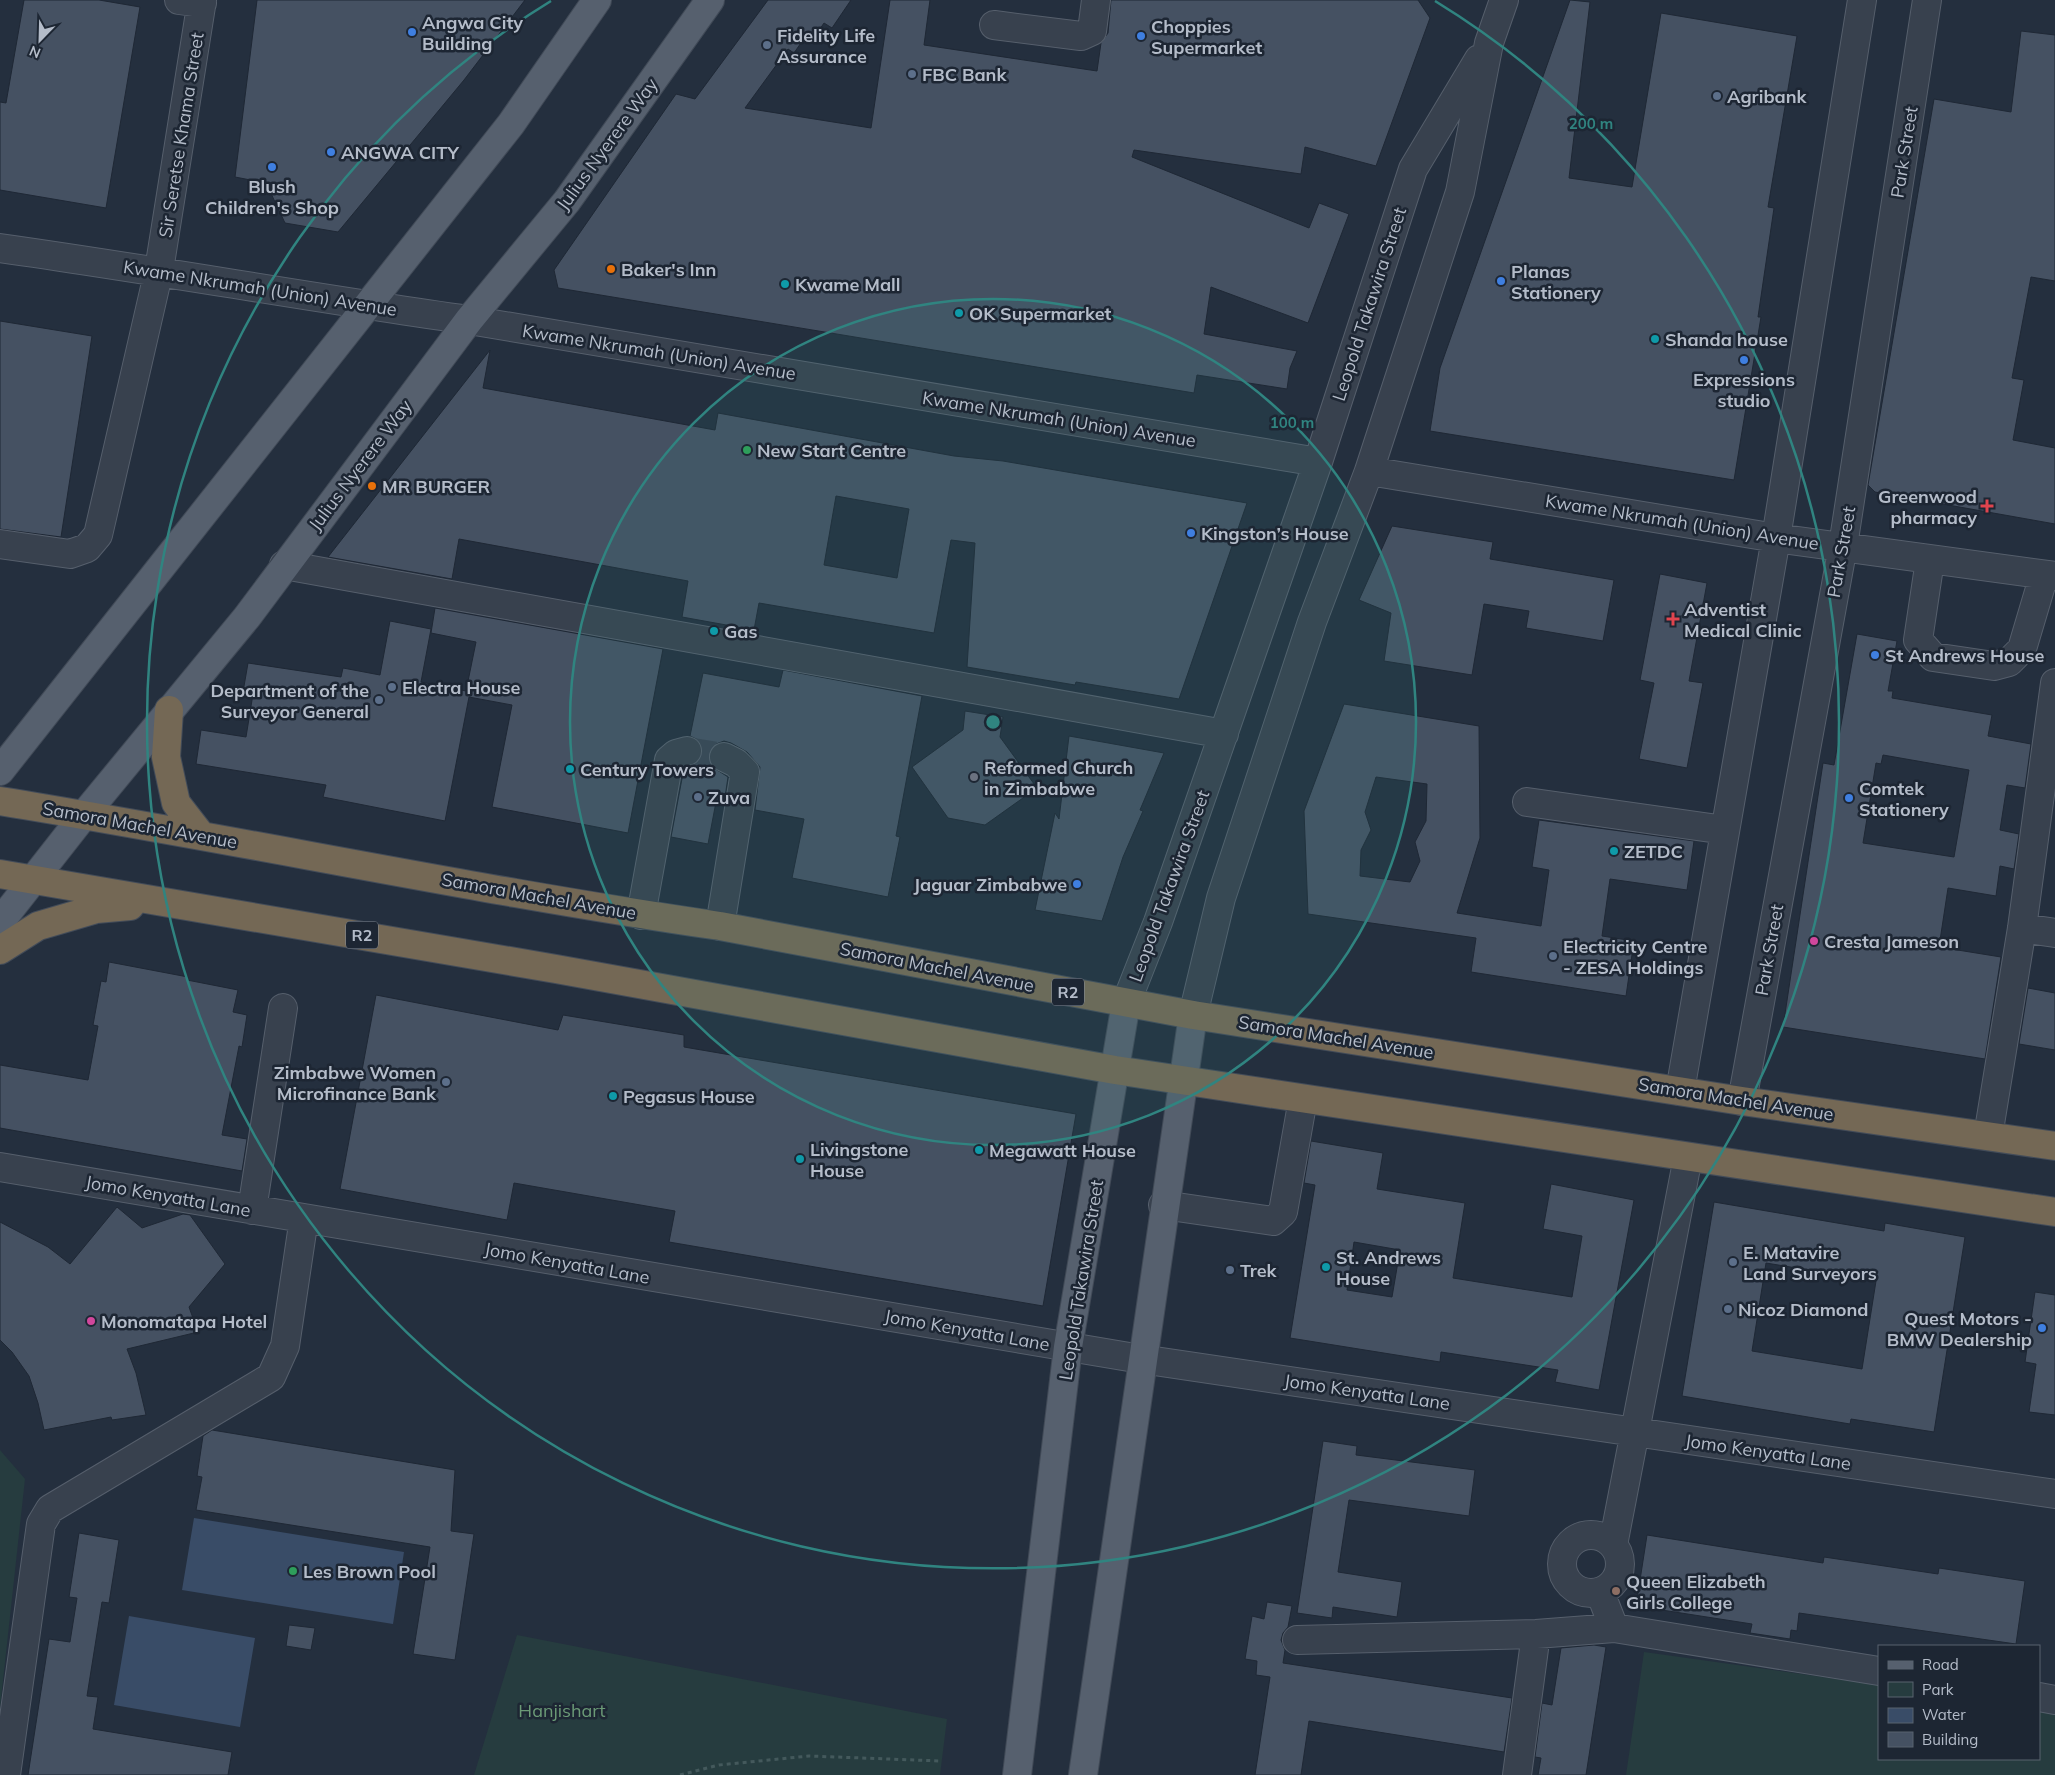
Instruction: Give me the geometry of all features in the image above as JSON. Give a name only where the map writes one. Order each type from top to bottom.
[{"type":"highway","points":[[169,710],[166,758],[176,803],[200,834]]},
{"type":"highway","name":"Samora Machel Avenue","points":[[0,801],[200,834],[641,915],[720,926],[1192,1015],[1742,1101],[2055,1146]]},
{"type":"highway","name":"R2","points":[[0,874],[546,967],[1115,1070],[2055,1212]]},
{"type":"highway","points":[[0,950],[38,926],[96,909],[169,903]]},
{"type":"main road","points":[[0,771],[365,306],[511,124],[597,0]]},
{"type":"main road","name":"Julius Nyerere Way","points":[[0,922],[169,710],[247,617],[469,320],[567,201],[710,0]]},
{"type":"main road","name":"Leopold Takawira Street","points":[[1017,1775],[1068,1347],[1126,1003]]},
{"type":"main road","name":"Leopold Takawira Street","points":[[1083,1775],[1163,1205],[1192,1015]]},
{"type":"street","points":[[994,25],[1081,36],[1092,31],[1096,0]]},
{"type":"street","name":"Leopold Takawira Street","points":[[1192,1015],[1228,880],[1312,622],[1369,471],[1460,192],[1489,43],[1504,0]]},
{"type":"street","points":[[1680,1091],[1776,538],[1862,0]]},
{"type":"street","name":"Park Street","points":[[1742,1101],[1843,546],[1927,0]]},
{"type":"street","name":"Sir Seretse Khama Street","points":[[0,544],[70,554],[88,548],[98,535],[159,270],[194,1]]},
{"type":"street","name":"Leopold Takawira Street","points":[[1126,1003],[1158,922],[1318,462],[1413,169],[1489,43]]},
{"type":"street","name":"Kwame Nkrumah (Union) Avenue","points":[[0,248],[159,270],[365,306],[469,320],[1318,462]]},
{"type":"street","name":"Kwame Nkrumah (Union) Avenue","points":[[1369,471],[1776,538],[2049,576]]},
{"type":"street","points":[[1930,560],[1918,640],[1933,657],[1994,666],[2008,662],[2022,649],[2049,576]]},
{"type":"street","points":[[284,565],[1224,734]]},
{"type":"street","points":[[1988,1136],[2022,928],[2055,683]]},
{"type":"street","points":[[641,915],[669,760],[676,754],[687,752]]},
{"type":"street","points":[[720,926],[745,772],[736,763],[724,758]]},
{"type":"street","points":[[1527,802],[1724,830]]},
{"type":"street","points":[[2022,928],[2055,933]]},
{"type":"street","points":[[252,1210],[283,1008]]},
{"type":"street","points":[[1163,1205],[1273,1221],[1283,1212],[1303,1099]]},
{"type":"street","points":[[1613,1545],[1688,1157]]},
{"type":"street","name":"Jomo Kenyatta Lane","points":[[0,1167],[1142,1359],[2055,1494]]},
{"type":"street","points":[[6,1775],[40,1524],[44,1516],[50,1509],[272,1377],[285,1346],[304,1218]]},
{"type":"street","points":[[1593,1535],[1604,1538],[1613,1545],[1619,1554],[1620,1566],[1618,1577],[1610,1586],[1600,1592],[1588,1593],[1578,1590],[1569,1583],[1564,1573],[1562,1562],[1565,1551],[1572,1542],[1582,1537],[1593,1535]]},
{"type":"street","points":[[1600,1592],[1614,1628]]},
{"type":"street","points":[[1297,1640],[1536,1634],[1614,1628],[1878,1671]]},
{"type":"street","points":[[1517,1775],[1536,1634]]},
{"type":"street","points":[[2040,1697],[2055,1700]]},
{"type":"path","points":[[680,1775],[719,1765],[809,1756],[941,1761]]},
{"type":"green space","points":[[0,1450],[25,1479],[0,1708]]},
{"type":"green space","name":"Hanjishart","points":[[517,1635],[947,1719],[940,1775],[474,1775]]},
{"type":"green space","points":[[1644,1652],[1878,1685],[1878,1760],[2040,1760],[2040,1709],[2055,1711],[2055,1775],[1626,1775]]},
{"type":"water","name":"Les Brown Pool","points":[[194,1518],[404,1552],[393,1624],[182,1590]]},
{"type":"water","points":[[129,1616],[255,1638],[240,1727],[114,1705]]},
{"type":"building","points":[[24,0],[99,0],[140,7],[106,208],[0,190],[0,102],[6,103]]},
{"type":"building","points":[[257,0],[525,0],[464,80],[338,232],[285,223],[266,183],[235,177]]},
{"type":"building","points":[[768,0],[851,0],[832,28],[824,23],[811,42],[805,37],[794,53],[788,49],[745,108],[871,128],[890,0],[930,0],[924,45],[1097,71],[1101,43],[1108,33],[1111,0],[1418,0],[1430,18],[1376,166],[1305,147],[1301,174],[1134,150],[1132,157],[1309,228],[1319,203],[1349,214],[1308,323],[1211,287],[1204,334],[1297,351],[1290,368],[1287,389],[1197,375],[1194,393],[558,288],[554,270],[676,94],[695,99]]},
{"type":"building","points":[[1570,0],[1590,2],[1569,178],[1632,187],[1661,13],[1797,36],[1768,207],[1774,208],[1758,317],[1761,317],[1734,480],[1430,431],[1440,368]]},
{"type":"building","points":[[2021,31],[2055,35],[2055,281],[2031,277],[2012,378],[2024,380],[2013,440],[2055,448],[2055,524],[1875,492],[1868,485],[1934,99],[2011,112]]},
{"type":"building","points":[[0,321],[92,336],[61,537],[0,529]]},
{"type":"building","points":[[490,350],[483,388],[715,430],[718,413],[954,456],[1003,461],[1247,503],[1179,699],[1076,682],[1075,685],[967,667],[975,543],[951,540],[934,633],[759,603],[754,630],[682,617],[688,581],[459,539],[452,579],[328,557]],"holes":[[[836,496],[909,509],[897,578],[824,565]]]},
{"type":"building","points":[[1392,526],[1493,542],[1490,559],[1614,580],[1603,641],[1526,628],[1529,611],[1484,604],[1472,675],[1384,661],[1391,613],[1359,600]]},
{"type":"building","points":[[1660,574],[1707,583],[1689,681],[1703,683],[1687,768],[1639,759],[1654,683],[1640,680]]},
{"type":"building","points":[[435,608],[663,649],[628,833],[492,807],[512,705],[469,697],[445,821],[323,797],[326,785],[196,764],[201,730],[246,737],[253,694],[243,692],[248,663],[341,677],[343,668],[380,675],[390,621],[431,629],[421,682],[466,691],[476,642],[431,633]]},
{"type":"building","points":[[1857,634],[1897,641],[1888,691],[1893,691],[1892,698],[1992,715],[1988,736],[2031,744],[2025,788],[2007,785],[2000,830],[2019,834],[2014,869],[2000,866],[1996,896],[1948,888],[1939,947],[2001,957],[1985,1059],[1783,1027],[1823,763],[1834,765]],"holes":[[[1883,755],[1969,770],[1954,857],[1863,843],[1876,763],[1881,764]]]},
{"type":"building","points":[[783,670],[922,696],[896,836],[900,837],[888,897],[792,878],[804,819],[755,810],[760,767],[747,752],[724,741],[716,744],[710,750],[708,758],[711,766],[728,777],[724,804],[716,802],[708,844],[671,837],[684,768],[698,762],[702,754],[702,746],[698,740],[690,736],[703,673],[779,687]]},
{"type":"building","points":[[1344,704],[1479,726],[1480,838],[1457,913],[1541,926],[1549,870],[1532,867],[1539,820],[1694,841],[1687,890],[1610,879],[1602,936],[1634,941],[1626,996],[1471,972],[1476,938],[1308,914],[1304,811]],"holes":[[[1376,777],[1427,784],[1426,821],[1415,842],[1420,861],[1410,882],[1360,876],[1361,850],[1371,830],[1365,812]]]},
{"type":"building","name":"Reformed Church in Zimbabwe","points":[[965,711],[1003,717],[1000,737],[1037,788],[985,825],[948,818],[912,767],[963,730]]},
{"type":"building","points":[[1069,736],[1164,753],[1140,810],[1143,811],[1123,857],[1102,921],[1035,910],[1055,813],[1059,819]]},
{"type":"building","points":[[109,962],[188,977],[187,980],[238,990],[233,1012],[247,1015],[242,1047],[239,1046],[222,1135],[247,1139],[242,1171],[0,1128],[0,1065],[88,1080],[98,1026],[93,1025],[101,981],[106,982]]},
{"type":"building","points":[[2028,988],[2055,993],[2055,1050],[2019,1044]]},
{"type":"building","points":[[376,995],[558,1030],[563,1015],[684,1035],[684,1047],[1076,1114],[1043,1306],[669,1242],[675,1211],[514,1183],[507,1220],[340,1189]]},
{"type":"building","points":[[1311,1141],[1383,1153],[1377,1189],[1465,1203],[1453,1278],[1572,1297],[1582,1236],[1543,1229],[1551,1184],[1634,1200],[1599,1390],[1555,1382],[1558,1370],[1441,1352],[1440,1362],[1290,1338],[1315,1185],[1304,1183]],"holes":[[[1354,1242],[1400,1250],[1392,1297],[1347,1290]]]},
{"type":"building","points":[[1714,1202],[1884,1231],[1885,1223],[1965,1237],[1934,1432],[1851,1419],[1850,1424],[1682,1396]],"holes":[[[1766,1263],[1876,1281],[1862,1369],[1752,1351]]]},
{"type":"building","points":[[117,1207],[142,1228],[183,1214],[190,1215],[225,1264],[189,1307],[198,1332],[127,1349],[136,1373],[146,1415],[112,1420],[111,1417],[44,1430],[29,1376],[12,1352],[0,1340],[0,1222],[48,1247],[70,1264]]},
{"type":"building","name":"Quest Motors - BMW Dealership","points":[[2035,1292],[2055,1295],[2055,1415],[2029,1412],[2036,1364],[2025,1362]]},
{"type":"building","points":[[212,1430],[455,1470],[451,1531],[474,1534],[455,1660],[413,1654],[430,1547],[196,1510],[202,1477],[197,1476],[203,1436]]},
{"type":"building","points":[[1323,1441],[1357,1446],[1356,1455],[1475,1470],[1469,1516],[1349,1500],[1338,1572],[1402,1582],[1397,1617],[1333,1607],[1332,1618],[1297,1613]]},
{"type":"building","points":[[79,1533],[119,1540],[109,1603],[102,1602],[87,1696],[98,1697],[93,1729],[232,1752],[228,1775],[28,1775],[49,1639],[70,1642],[77,1598],[69,1597]]},
{"type":"building","points":[[1647,1535],[1823,1563],[1824,1557],[1938,1574],[1939,1568],[2025,1581],[2016,1644],[1799,1613],[1797,1631],[1791,1630],[1790,1639],[1750,1633],[1752,1624],[1636,1606]]},
{"type":"building","points":[[1267,1602],[1292,1606],[1288,1627],[1283,1633],[1281,1640],[1285,1650],[1283,1663],[1512,1698],[1504,1752],[1309,1721],[1301,1775],[1255,1775],[1270,1677],[1256,1675],[1257,1661],[1245,1659],[1252,1616],[1264,1619]]},
{"type":"building","points":[[289,1625],[315,1628],[311,1650],[286,1646]]},
{"type":"building","points":[[1594,1645],[1606,1647],[1586,1775],[1538,1775],[1541,1758],[1535,1757],[1542,1703],[1552,1705],[1561,1648]]},
{"type":"tunnel","points":[[687,751],[724,757]]},
{"type":"place","name":"Angwa City Building","points":[[412,32]]},
{"type":"place","name":"Choppies Supermarket","points":[[1141,36]]},
{"type":"place","name":"Fidelity Life Assurance","points":[[767,45]]},
{"type":"place","name":"FBC Bank","points":[[912,74]]},
{"type":"place","name":"Agribank","points":[[1717,96]]},
{"type":"place","name":"ANGWA CITY","points":[[331,152]]},
{"type":"place","name":"Blush Children's Shop","points":[[272,167]]},
{"type":"place","name":"Baker's Inn","points":[[611,269]]},
{"type":"place","name":"Planas Stationery","points":[[1501,281]]},
{"type":"place","name":"Kwame Mall","points":[[785,284]]},
{"type":"place","name":"OK Supermarket","points":[[959,313]]},
{"type":"place","name":"Shanda house","points":[[1655,339]]},
{"type":"place","name":"Expressions studio","points":[[1744,360]]},
{"type":"place","name":"New Start Centre","points":[[747,450]]},
{"type":"place","name":"MR BURGER","points":[[372,486]]},
{"type":"place","name":"Greenwood pharmacy","points":[[1987,506]]},
{"type":"place","name":"Kingston’s House","points":[[1191,533]]},
{"type":"place","name":"Adventist Medical Clinic","points":[[1673,619]]},
{"type":"place","name":"Gas","points":[[714,631]]},
{"type":"place","name":"St Andrews House","points":[[1875,655]]},
{"type":"place","name":"Electra House","points":[[392,687]]},
{"type":"place","name":"Department of the Surveyor General","points":[[379,700]]},
{"type":"place","name":"Century Towers","points":[[570,769]]},
{"type":"place","name":"Reformed Church in Zimbabwe","points":[[974,777]]},
{"type":"place","name":"Zuva","points":[[698,797]]},
{"type":"place","name":"Comtek Stationery","points":[[1849,798]]},
{"type":"place","name":"ZETDC","points":[[1614,851]]},
{"type":"place","name":"Jaguar Zimbabwe","points":[[1077,884]]},
{"type":"place","name":"Cresta Jameson","points":[[1814,941]]},
{"type":"place","name":"Electricity Centre - ZESA Holdings","points":[[1553,956]]},
{"type":"place","name":"Zimbabwe Women Microfinance Bank","points":[[446,1082]]},
{"type":"place","name":"Pegasus House","points":[[613,1096]]},
{"type":"place","name":"Megawatt House","points":[[979,1150]]},
{"type":"place","name":"Livingstone House","points":[[800,1159]]},
{"type":"place","name":"E. Matavire Land Surveyors","points":[[1733,1262]]},
{"type":"place","name":"St. Andrews House","points":[[1326,1267]]},
{"type":"place","name":"Trek","points":[[1230,1270]]},
{"type":"place","name":"Nicoz Diamond","points":[[1728,1309]]},
{"type":"place","name":"Monomatapa Hotel","points":[[91,1321]]},
{"type":"place","name":"Quest Motors - BMW Dealership","points":[[2042,1328]]},
{"type":"place","name":"Les Brown Pool","points":[[293,1571]]},
{"type":"place","name":"Queen Elizabeth Girls College","points":[[1616,1591]]}]
